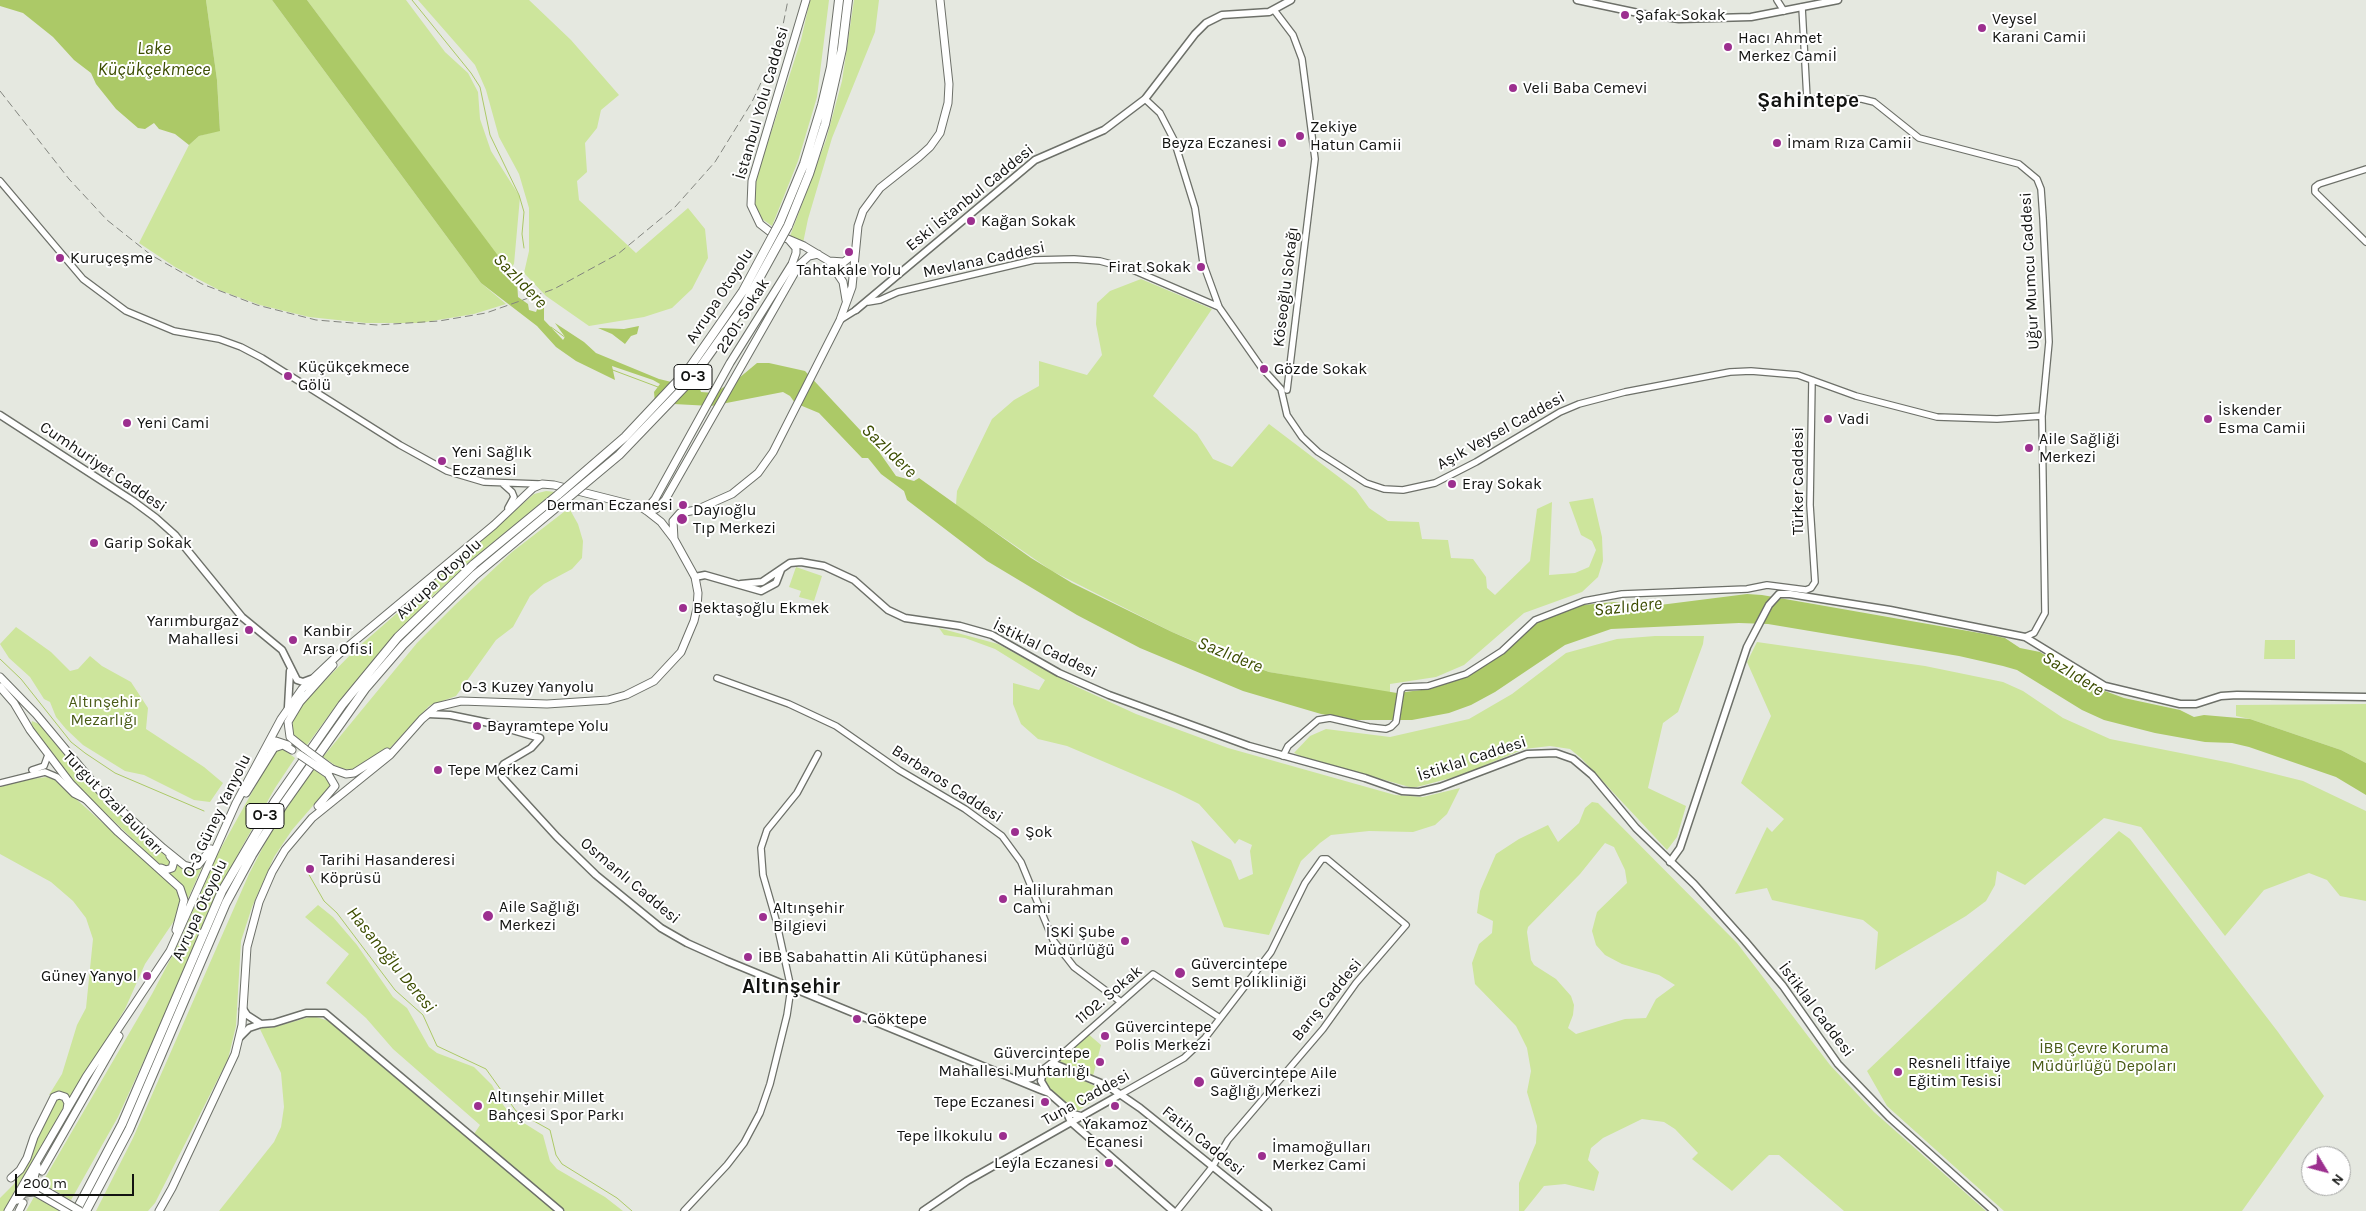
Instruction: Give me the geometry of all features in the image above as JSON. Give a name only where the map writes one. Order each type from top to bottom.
[{"type":"highway","name":"Avrupa Otoyolu","points":[[86,1211],[133,1121],[226,903],[252,855],[283,805],[366,689],[404,645],[475,575],[562,497],[625,437],[688,370],[743,291],[780,222],[804,164],[822,106],[830,66],[839,0]]},
{"type":"highway","name":"Avrupa Otoyolu","points":[[78,1211],[122,1124],[222,891],[275,801],[342,705],[398,637],[474,564],[619,456],[691,380],[745,304],[788,226],[809,174],[825,124],[842,49],[848,0]]},
{"type":"main road","name":"İstanbul Yolu Caddesi","points":[[806,0],[752,181],[751,205],[760,224],[769,232],[818,254],[828,261],[843,282],[846,300]]},
{"type":"main road","points":[[674,539],[673,521],[680,512],[696,510],[732,494],[758,473],[782,438],[798,401],[840,320],[852,287],[858,226],[863,211],[871,198],[886,182],[930,147],[940,133],[946,117],[948,84],[940,0]]},
{"type":"main road","name":"Eski İstanbul Caddesi","points":[[856,310],[868,302],[922,253],[998,193],[1035,160],[1104,130],[1145,99],[1195,34],[1206,23],[1222,15],[1256,14],[1274,10],[1291,0]]},
{"type":"main road","points":[[1577,0],[1643,14],[1679,19],[1751,17],[1838,0]]},
{"type":"main road","name":"2201. Sokak","points":[[644,509],[655,499],[730,363],[795,258],[796,248],[787,239]]},
{"type":"main road","name":"2201. Sokak","points":[[644,509],[656,509],[665,500],[799,265],[809,256],[818,254]]},
{"type":"main road","points":[[828,261],[844,262],[854,254]]},
{"type":"main road","name":"Cumhuriyet Caddesi","points":[[0,415],[133,501],[156,518],[175,535],[242,617],[275,644],[287,657],[297,680],[303,682],[311,679]]},
{"type":"main road","points":[[450,715],[425,716],[393,748],[360,771],[346,774],[330,772],[302,752],[288,733],[287,727],[290,716],[347,647],[494,525],[524,495],[542,484],[644,509]]},
{"type":"main road","name":"O-3 Kuzey Yanyolu","points":[[158,1211],[172,1188],[229,1068],[239,1040],[247,947],[254,918],[268,880],[285,850],[312,818],[390,755],[425,716],[441,705],[449,702],[476,700],[547,704],[608,700],[635,692],[654,681],[681,652],[694,621],[697,608],[698,593],[695,577],[674,539],[661,522],[644,509]]},
{"type":"main road","name":"İstiklal Caddesi","points":[[741,584],[760,582],[794,562],[839,572],[854,580],[888,610],[898,616],[960,626],[992,636],[1084,684],[1218,736],[1410,792],[1428,790],[1454,782],[1518,756],[1556,753],[1573,759],[1583,766],[1636,828],[1694,884],[1783,986],[1838,1064],[1896,1124],[1994,1211]]},
{"type":"main road","points":[[760,582],[758,586],[761,591],[773,586],[778,581],[781,570]]},
{"type":"main road","name":"İstiklal Caddesi","points":[[695,577],[705,575],[761,591]]},
{"type":"main road","points":[[772,575],[776,576],[778,581]]},
{"type":"main road","points":[[1670,862],[1680,848],[1747,647],[1766,610],[1779,594],[1790,594],[1987,628],[2025,637],[2105,686],[2180,704],[2196,704],[2221,696],[2238,694],[2366,697]]},
{"type":"main road","name":"O-3 Güney Yanyolu","points":[[175,940],[236,802],[288,707],[311,679],[347,647]]},
{"type":"main road","points":[[287,657],[291,681],[288,707]]},
{"type":"main road","name":"Turgut Özal Bulvarı","points":[[0,676],[34,711],[101,792],[184,865],[198,865],[228,820]]},
{"type":"main road","name":"Turgut Özal Bulvarı","points":[[0,687],[14,703],[48,755],[87,800],[138,850],[176,883],[183,893],[183,907],[175,930],[175,940]]},
{"type":"main road","points":[[441,705],[450,715]]},
{"type":"main road","name":"Osmanlı Caddesi","points":[[450,715],[506,727],[540,738],[531,748],[504,764],[500,770],[502,777],[557,837],[596,875],[661,928],[687,943],[791,988],[1019,1080],[1049,1094],[1066,1110]]},
{"type":"main road","points":[[48,755],[30,726],[31,720],[37,720],[61,745]]},
{"type":"main road","points":[[236,802],[272,743],[280,741],[292,750]]},
{"type":"main road","points":[[228,820],[274,748],[283,746],[302,752]]},
{"type":"main road","points":[[285,850],[308,816],[333,790],[334,782],[330,772]]},
{"type":"main road","points":[[138,850],[163,869],[169,870],[174,861],[163,848]]},
{"type":"main road","points":[[42,1170],[175,940]]},
{"type":"main road","points":[[8,1211],[86,1077],[150,984]]},
{"type":"main road","points":[[243,1010],[247,1016],[261,1024]]},
{"type":"main road","points":[[239,1040],[242,1033],[261,1024],[274,1023],[306,1013],[325,1013],[560,1211]]},
{"type":"main road","name":"Fatih Caddesi","points":[[1052,1063],[1108,1086],[1121,1094],[1268,1211]]},
{"type":"main road","name":"1102. Sokak","points":[[1019,1080],[1032,1078],[1052,1063]]},
{"type":"main road","points":[[1044,1070],[1041,1081],[1049,1094]]},
{"type":"main road","points":[[1108,1086],[1110,1093],[1108,1101]]},
{"type":"main road","name":"Tuna Caddesi","points":[[923,1211],[967,1181],[1121,1094]]},
{"type":"main road","points":[[11,1178],[20,1170],[27,1158],[34,1137],[54,1097],[61,1095],[65,1097],[68,1103],[66,1109]]},
{"type":"main road","points":[[1066,1110],[1081,1116]]},
{"type":"main road","points":[[1066,1110],[1071,1122],[1173,1211]]},
{"type":"main road","points":[[1061,1128],[1066,1121],[1066,1110]]},
{"type":"main road","points":[[54,1130],[35,1170],[34,1179],[40,1191],[68,1211]]},
{"type":"main road","points":[[8,1211],[24,1193],[40,1191],[78,1211]]},
{"type":"main road","points":[[19,1211],[24,1203]]},
{"type":"street","points":[[1777,0],[1784,11]]},
{"type":"street","name":"Uğur Mumcu Caddesi","points":[[1802,7],[1806,99],[1862,99],[1874,102],[1919,138],[2019,164],[2037,179],[2041,189],[2048,334],[2042,416],[2045,613],[2034,633],[2025,637]]},
{"type":"street","name":"Köseoğlu Sokağı","points":[[1274,10],[1293,35],[1302,59],[1315,159],[1287,390]]},
{"type":"street","name":"Aşık Veysel Caddesi","points":[[1145,99],[1160,113],[1174,140],[1195,208],[1203,263],[1219,307],[1261,367],[1281,389],[1287,415],[1302,437],[1345,471],[1366,483],[1384,489],[1403,490],[1435,483],[1470,466],[1560,412],[1616,394],[1730,372],[1778,372],[1812,380],[1856,396],[1937,417],[1997,419],[2042,416]]},
{"type":"street","points":[[2366,168],[2315,187],[2315,192],[2366,242]]},
{"type":"street","points":[[0,182],[79,274],[102,296],[126,311],[174,331],[219,339],[241,347],[262,358],[429,462],[460,477],[504,484],[542,484]]},
{"type":"street","name":"Mevlana Caddesi","points":[[868,302],[880,300],[898,292],[1034,260],[1074,259],[1100,262],[1133,270],[1219,307]]},
{"type":"street","points":[[846,300],[848,307],[856,310]]},
{"type":"street","name":"Eski İstanbul Caddesi","points":[[840,320],[856,310]]},
{"type":"street","name":"Türker Caddesi","points":[[1283,756],[1288,746],[1318,720],[1330,718],[1386,729],[1396,722],[1401,690],[1409,685],[1428,686],[1466,674],[1502,651],[1535,620],[1584,601],[1622,594],[1747,589],[1766,585],[1806,590],[1811,588],[1815,582],[1810,505],[1812,380]]},
{"type":"street","points":[[494,525],[513,502],[512,492],[504,484]]},
{"type":"street","name":"Barbaros Caddesi","points":[[717,678],[789,704],[836,726],[899,770],[965,809],[1002,836],[1021,862],[1053,940],[1074,966],[1121,1002]]},
{"type":"street","points":[[684,1211],[727,1165],[744,1143],[760,1113],[770,1084],[787,1015],[791,988],[776,920],[763,875],[761,848],[767,830],[797,794],[818,754]]},
{"type":"street","points":[[0,781],[44,766],[48,755]]},
{"type":"street","points":[[0,781],[45,772],[57,777],[74,794],[87,800]]},
{"type":"street","name":"Tuna Caddesi","points":[[1121,1094],[1184,1058],[1205,1038],[1270,952],[1305,883],[1322,859],[1328,859],[1406,924]]},
{"type":"street","name":"Barış Caddesi","points":[[1178,1211],[1213,1166],[1228,1140],[1323,1029],[1356,983],[1406,924]]},
{"type":"street","name":"1102. Sokak","points":[[1052,1063],[1154,974],[1220,1018]]},
{"type":"green space","points":[[206,0],[272,0],[481,283],[506,304],[474,314],[420,323],[366,323],[309,317],[260,305],[219,290],[175,267],[139,243],[189,145],[199,136],[220,130],[217,80]]},
{"type":"green space","points":[[307,0],[406,0],[445,52],[468,73],[478,92],[480,119],[491,151],[520,197],[514,264],[508,271]]},
{"type":"green space","points":[[418,0],[529,0],[571,40],[619,95],[601,110],[597,128],[585,143],[587,172],[577,181],[579,200],[636,253],[688,208],[705,229],[708,258],[692,289],[672,308],[644,317],[589,326],[546,296],[524,273],[529,251],[529,208],[519,174],[499,137],[486,90],[475,65]]},
{"type":"green space","points":[[810,0],[829,0],[817,97],[798,161],[772,226],[762,219],[753,201],[757,176],[801,40]]},
{"type":"green space","points":[[854,0],[879,0],[875,32],[832,138],[808,219],[803,243],[790,236],[826,140],[842,81]]},
{"type":"green space","points":[[1141,279],[1212,309],[1153,396],[1197,434],[1213,459],[1232,467],[1269,424],[1356,490],[1369,508],[1388,521],[1419,522],[1422,539],[1448,540],[1451,558],[1473,559],[1486,577],[1487,588],[1495,595],[1530,561],[1537,509],[1552,502],[1549,575],[1575,573],[1589,567],[1596,550],[1592,541],[1581,535],[1569,502],[1593,498],[1602,537],[1603,561],[1598,577],[1582,592],[1524,613],[1464,665],[1436,677],[1390,684],[1390,693],[1269,672],[1172,632],[1052,571],[956,505],[957,491],[992,419],[1014,400],[1039,386],[1039,361],[1087,375],[1102,355],[1096,324],[1097,303],[1110,291]]},
{"type":"green space","points":[[546,491],[556,492],[476,557],[434,595],[341,699],[307,745],[298,740],[292,733],[293,721],[304,702],[357,648],[534,494]]},
{"type":"green space","points":[[569,508],[578,524],[583,541],[582,558],[572,569],[544,584],[530,596],[513,627],[496,640],[456,696],[429,706],[389,749],[353,770],[339,768],[323,757],[417,643],[512,552]]},
{"type":"green space","points":[[796,567],[822,576],[814,601],[799,597],[801,591],[789,587]]},
{"type":"green space","name":"Altınşehir Mezarlığı","points":[[16,627],[51,652],[70,671],[78,669],[90,656],[102,666],[131,682],[148,708],[146,729],[204,767],[223,783],[210,802],[194,800],[144,775],[125,771],[83,745],[56,717],[50,702],[44,699],[30,677],[9,658],[0,644]]},
{"type":"green space","points":[[939,628],[998,644],[1075,686],[1136,714],[1228,748],[1395,795],[1423,797],[1460,788],[1447,814],[1435,825],[1413,832],[1369,831],[1331,835],[1320,843],[1301,861],[1269,935],[1224,927],[1191,840],[1231,860],[1239,880],[1253,874],[1250,851],[1252,845],[1239,839],[1235,844],[1199,804],[1175,792],[1067,746],[1038,739],[1021,724],[1013,704],[1013,683],[1039,690],[1045,680],[995,649],[965,638],[944,635]]},
{"type":"green space","points":[[1655,636],[1704,636],[1703,644],[1678,712],[1663,723],[1648,788],[1686,806],[1677,837],[1667,850],[1581,758],[1570,749],[1550,746],[1524,749],[1462,775],[1413,788],[1294,753],[1310,736],[1326,729],[1390,737],[1469,719],[1512,694],[1566,653],[1617,639]]},
{"type":"green space","points":[[2265,640],[2295,640],[2295,659],[2264,659]]},
{"type":"green space","points":[[1757,642],[1925,666],[2003,682],[2023,691],[2063,718],[2110,739],[2231,763],[2303,781],[2366,811],[2366,901],[2340,896],[2327,880],[2309,873],[2264,890],[2225,936],[2141,827],[2104,818],[2025,885],[1997,871],[1995,885],[1986,901],[1966,916],[1875,970],[1878,932],[1863,920],[1772,900],[1767,888],[1735,894],[1767,827],[1772,832],[1784,819],[1741,783],[1771,716],[1747,662]]},
{"type":"green space","points":[[2366,704],[2366,763],[2341,750],[2236,716],[2236,705]]},
{"type":"green space","points":[[32,721],[39,724],[79,772],[120,814],[169,859],[169,866],[161,866],[75,784],[31,725]]},
{"type":"green space","points":[[276,749],[283,749],[295,758],[275,788],[207,914],[171,1001],[118,1117],[71,1200],[42,1183],[152,994],[181,939],[211,866]]},
{"type":"green space","points":[[313,769],[329,780],[330,786],[292,830],[274,857],[252,907],[241,941],[236,1026],[228,1059],[155,1203],[148,1211],[96,1211],[133,1138],[249,874],[273,828]]},
{"type":"green space","points":[[47,777],[55,780],[176,889],[180,901],[174,921],[145,964],[125,1009],[70,1099],[61,1092],[49,1095],[62,1074],[77,1025],[86,1008],[93,939],[86,918],[73,901],[51,882],[0,854],[0,787],[23,780]]},
{"type":"green space","points":[[1592,802],[1598,803],[1737,943],[1830,1065],[1874,1112],[1986,1211],[1844,1211],[1779,1155],[1769,1155],[1732,1191],[1692,1159],[1698,1153],[1675,1129],[1664,1122],[1642,1119],[1603,1138],[1591,1148],[1588,1160],[1599,1172],[1594,1191],[1565,1184],[1544,1186],[1524,1211],[1519,1211],[1519,1183],[1536,1143],[1537,1126],[1527,1092],[1531,1071],[1527,1048],[1516,1026],[1475,984],[1472,963],[1479,944],[1492,933],[1493,921],[1477,913],[1480,891],[1496,854],[1519,839],[1548,825],[1558,842],[1579,823],[1585,808]],"holes":[[[1605,843],[1614,847],[1625,870],[1627,883],[1597,912],[1592,931],[1596,945],[1605,955],[1622,964],[1659,975],[1675,985],[1656,999],[1646,1018],[1625,1019],[1576,1034],[1568,1028],[1573,1015],[1574,1005],[1571,996],[1556,979],[1534,965],[1531,960],[1528,927],[1580,874]]]},
{"type":"green space","name":"İBB Çevre Koruma Müdürlüğü Depoları","points":[[2119,831],[2130,839],[2278,1032],[2324,1096],[2242,1211],[2004,1211],[1887,1106],[1867,1071]]},
{"type":"green space","points":[[176,862],[187,870],[193,871],[203,865],[187,901],[183,885],[168,874]]},
{"type":"green space","points":[[318,905],[333,917],[357,945],[393,997],[407,1008],[429,1047],[437,1053],[474,1067],[492,1085],[511,1115],[543,1135],[550,1161],[557,1169],[605,1197],[623,1211],[565,1211],[474,1134],[480,1125],[393,1049],[366,1018],[326,983],[349,954],[305,917]]},
{"type":"green space","points":[[313,1016],[332,1022],[555,1211],[219,1211],[274,1142],[281,1127],[284,1107],[281,1073],[259,1027],[271,1028]]},
{"type":"green space","points":[[1087,1033],[1101,1045],[1092,1080],[1059,1064],[1061,1057]]},
{"type":"green space","points":[[1048,1070],[1062,1070],[1107,1092],[1076,1112],[1049,1089],[1044,1079]]},
{"type":"green space","points":[[63,1098],[65,1104],[60,1117],[5,1211],[0,1211],[0,1198],[14,1184],[28,1162],[34,1141],[54,1099]]},
{"type":"green space","points":[[34,1197],[40,1200],[61,1211],[26,1211]]},
{"type":"water","name":"Lake Küçükçekmece","points":[[0,0],[206,0],[217,80],[220,131],[199,136],[189,145],[175,134],[159,129],[154,123],[145,129],[138,128],[116,109],[96,84],[91,73],[74,60],[53,37],[23,13],[0,6]]},
{"type":"water","points":[[272,0],[307,0],[517,281],[518,297],[528,304],[529,310],[536,312],[538,307],[544,308],[544,320],[563,340],[565,337],[555,323],[584,342],[596,353],[659,379],[684,385],[698,384],[701,392],[714,393],[739,378],[757,363],[769,363],[805,371],[875,446],[896,476],[914,481],[919,478],[1031,558],[1072,583],[1172,632],[1234,659],[1269,672],[1397,693],[1429,689],[1472,674],[1502,653],[1528,627],[1563,610],[1583,605],[1615,602],[1652,606],[1747,594],[1762,595],[2005,638],[2020,648],[2040,652],[2102,690],[2124,698],[2180,710],[2194,717],[2204,715],[2250,719],[2341,750],[2366,763],[2366,795],[2336,777],[2249,747],[2232,743],[2205,742],[2155,733],[2104,720],[2082,710],[2017,670],[1959,656],[1768,624],[1739,623],[1611,629],[1565,645],[1495,692],[1471,705],[1449,713],[1412,720],[1355,720],[1321,714],[1243,691],[1140,648],[1077,615],[987,561],[907,500],[904,491],[881,474],[868,458],[862,458],[819,413],[795,403],[790,396],[783,392],[711,406],[655,403],[654,392],[660,384],[653,380],[612,366],[615,380],[576,361],[556,347],[537,326],[481,283]]},
{"type":"water","points":[[639,326],[637,334],[631,336],[625,344],[612,334],[598,328],[624,329]]},
{"type":"waterway","points":[[412,0],[471,73],[480,87],[490,135],[519,195],[524,212],[522,234],[524,248]]},
{"type":"waterway","name":"Sazlıdere","points":[[551,327],[566,338]]},
{"type":"waterway","name":"Sazlıdere","points":[[610,369],[658,387]]},
{"type":"waterway","name":"Hasanoğlu Deresi","points":[[0,659],[21,679],[71,742],[85,753],[115,773],[204,811]]},
{"type":"waterway","name":"Hasanoğlu Deresi","points":[[308,873],[324,901],[337,913],[395,990],[423,1015],[437,1046],[486,1069],[516,1111],[550,1130],[556,1155],[562,1164],[617,1198],[632,1211]]},
{"type":"tunnel","points":[[23,1203],[42,1171]]},
{"type":"railway","points":[[0,91],[69,179],[107,220],[151,255],[202,284],[257,305],[316,320],[377,325],[439,321],[486,313],[554,289],[618,254],[675,207],[715,162],[752,102],[772,59],[783,25],[788,0]]},
{"type":"place","name":"Şafak Sokak","points":[[1625,15]]},
{"type":"place","name":"Veysel Karani Camii","points":[[1982,28]]},
{"type":"place","name":"Hacı Ahmet Merkez Camiİ","points":[[1728,47]]},
{"type":"place","name":"Veli Baba Cemevi","points":[[1513,88]]},
{"type":"place","name":"Zekiye Hatun Camii","points":[[1300,136]]},
{"type":"place","name":"Beyza Eczanesi","points":[[1282,143]]},
{"type":"place","name":"İmam Rıza Camii","points":[[1777,143]]},
{"type":"place","name":"Kağan Sokak","points":[[971,221]]},
{"type":"place","name":"Tahtakale Yolu","points":[[849,252]]},
{"type":"place","name":"Kuruçeşme","points":[[60,258]]},
{"type":"place","name":"Firat Sokak","points":[[1201,267]]},
{"type":"place","name":"Gözde Sokak","points":[[1264,369]]},
{"type":"place","name":"Küçükçekmece Gölü","points":[[288,376]]},
{"type":"place","name":"Vadi","points":[[1828,419]]},
{"type":"place","name":"İskender Esma Camii","points":[[2208,419]]},
{"type":"place","name":"Yeni Cami","points":[[127,423]]},
{"type":"place","name":"Aile Sağliği Merkezi","points":[[2029,448]]},
{"type":"place","name":"Yeni Sağlık Eczanesi","points":[[442,461]]},
{"type":"place","name":"Eray Sokak","points":[[1452,484]]},
{"type":"place","name":"Derman Eczanesi","points":[[683,505]]},
{"type":"place","name":"Dayıoğlu Tıp Merkezi","points":[[682,519]]},
{"type":"place","name":"Garip Sokak","points":[[94,543]]},
{"type":"place","name":"Bektaşoğlu Ekmek","points":[[683,608]]},
{"type":"place","name":"Yarımburgaz Mahallesi","points":[[249,630]]},
{"type":"place","name":"Kanbir Arsa Ofisi","points":[[293,640]]},
{"type":"place","name":"Bayramtepe Yolu","points":[[477,726]]},
{"type":"place","name":"Tepe Merkez Cami","points":[[438,770]]},
{"type":"place","name":"Şok","points":[[1015,832]]},
{"type":"place","name":"Tarihi Hasanderesi Köprüsü","points":[[310,869]]},
{"type":"place","name":"Halilurahman Cami","points":[[1003,899]]},
{"type":"place","name":"Aile Sağlığı Merkezi","points":[[488,916]]},
{"type":"place","name":"Altınşehir Bilgievi","points":[[763,917]]},
{"type":"place","name":"İSKİ Şube Müdürlüğü","points":[[1125,941]]},
{"type":"place","name":"İBB Sabahattin Ali Kütüphanesi","points":[[748,957]]},
{"type":"place","name":"Güvercintepe Semt Polikliniği","points":[[1180,973]]},
{"type":"place","name":"Güney Yanyol","points":[[147,976]]},
{"type":"place","name":"Göktepe","points":[[857,1019]]},
{"type":"place","name":"Güvercintepe Polis Merkezi","points":[[1105,1036]]},
{"type":"place","name":"Güvercintepe Mahallesi Muhtarlığı","points":[[1100,1062]]},
{"type":"place","name":"Resneli İtfaiye Eğitim Tesisi","points":[[1898,1072]]},
{"type":"place","name":"Güvercintepe Aile Sağlığı Merkezi","points":[[1199,1082]]},
{"type":"place","name":"Tepe Eczanesi","points":[[1045,1102]]},
{"type":"place","name":"Altınşehir Millet Bahçesi Spor Parkı","points":[[478,1106]]},
{"type":"place","name":"Yakamoz Ecanesi","points":[[1115,1106]]},
{"type":"place","name":"Tepe İlkokulu","points":[[1003,1136]]},
{"type":"place","name":"İmamoğulları Merkez Cami","points":[[1262,1156]]},
{"type":"place","name":"Leyla Eczanesi","points":[[1109,1163]]},
{"type":"district","name":"Şahintepe","points":[[1808,101]]},
{"type":"district","name":"Altınşehir","points":[[791,987]]}]
